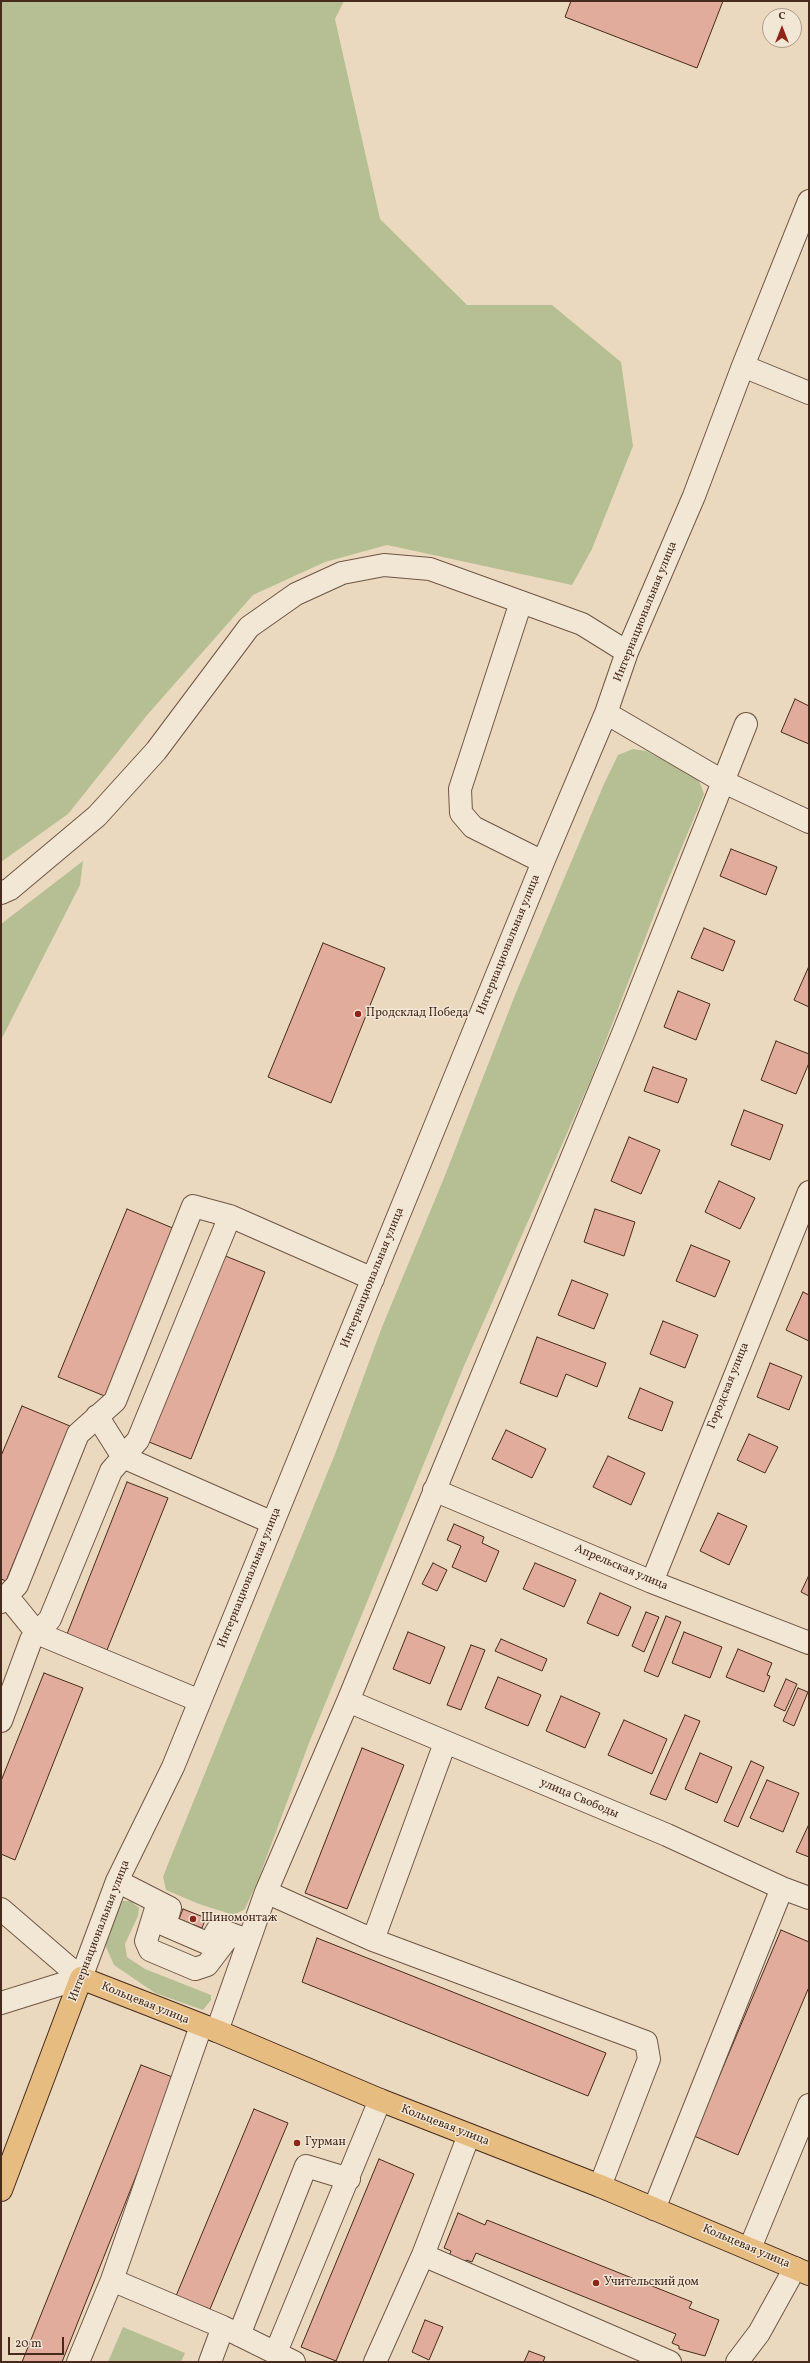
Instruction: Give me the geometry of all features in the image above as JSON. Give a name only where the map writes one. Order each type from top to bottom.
[{"type":"main road","name":"Кольцевая улица","points":[[81,1978],[209,2028],[380,2100],[600,2186],[802,2271]]},
{"type":"main road","name":"Интернациональная улица","points":[[1,2190],[81,1978]]},
{"type":"street","name":"Интернациональная улица","points":[[81,1978],[117,1881],[173,1767],[543,862],[606,713],[627,652],[694,496],[743,366],[809,201]]},
{"type":"street","points":[[743,366],[809,393]]},
{"type":"street","points":[[1,893],[10,888],[97,816],[156,751],[249,627],[296,594],[342,573],[384,565],[430,569],[582,624],[627,652]]},
{"type":"street","points":[[521,602],[460,790],[461,812],[473,828],[543,862]]},
{"type":"street","points":[[606,713],[724,782],[809,822]]},
{"type":"street","points":[[78,2362],[112,2280],[209,2028],[239,1937],[266,1892],[348,1701],[627,1023],[746,724]]},
{"type":"street","name":"Городская улица","points":[[652,1582],[809,1192]]},
{"type":"street","points":[[200,1701],[37,1633],[4,1599],[17,1585],[78,1434],[115,1401],[193,1206],[230,1216],[373,1279]]},
{"type":"street","points":[[1,1721],[31,1640],[50,1619],[111,1471],[138,1440],[230,1216]]},
{"type":"street","points":[[97,1416],[123,1457],[272,1523]]},
{"type":"street","name":"Апрельская улица","points":[[434,1490],[652,1582],[809,1643]]},
{"type":"street","name":"улица Свободы","points":[[348,1701],[667,1835],[782,1888],[809,1898]]},
{"type":"street","points":[[373,1940],[445,1743]]},
{"type":"street","points":[[117,1881],[170,1908],[165,1925],[210,1944],[218,1929],[239,1937]]},
{"type":"street","points":[[654,2208],[782,1888]]},
{"type":"street","points":[[266,1892],[373,1940],[646,2042],[649,2059],[600,2186]]},
{"type":"street","points":[[158,1902],[146,1941],[150,1950],[195,1969],[207,1965],[239,1937]]},
{"type":"street","points":[[1,1909],[81,1978]]},
{"type":"street","points":[[1,2003],[81,1978]]},
{"type":"street","points":[[112,2280],[231,2331],[285,2357],[349,2179],[380,2100]]},
{"type":"street","points":[[750,2248],[809,2104]]},
{"type":"street","points":[[375,2362],[423,2255],[469,2135]]},
{"type":"street","points":[[210,2362],[231,2331],[306,2166],[349,2179]]},
{"type":"street","points":[[423,2255],[670,2362]]},
{"type":"street","points":[[737,2362],[802,2271]]},
{"type":"green space","points":[[1,1],[344,1],[335,19],[380,219],[467,305],[552,305],[621,362],[633,446],[592,549],[572,585],[387,545],[325,562],[253,595],[148,714],[68,814],[1,862]]},
{"type":"green space","points":[[633,749],[646,751],[698,778],[704,794],[661,897],[591,1079],[464,1366],[309,1743],[258,1880],[245,1909],[234,1915],[199,1904],[166,1890],[163,1877],[335,1454],[382,1327],[444,1178],[515,995],[604,784],[618,755]]},
{"type":"green space","points":[[83,861],[80,885],[1,1040],[1,924]]},
{"type":"green space","points":[[122,1901],[131,1901],[139,1908],[138,1916],[125,1944],[127,1957],[145,1969],[211,1995],[211,2000],[203,2010],[155,1993],[114,1965],[106,1947],[105,1931]]},
{"type":"green space","points":[[123,2327],[185,2353],[181,2362],[108,2362]]},
{"type":"building","points":[[571,1],[723,1],[697,68],[565,17]]},
{"type":"building","points":[[795,699],[809,706],[809,744],[781,732]]},
{"type":"building","points":[[731,849],[777,867],[766,895],[720,876]]},
{"type":"building","points":[[704,928],[735,941],[723,971],[691,958]]},
{"type":"building","points":[[323,943],[385,968],[331,1103],[268,1077]]},
{"type":"building","points":[[809,966],[809,1007],[794,1000]]},
{"type":"building","points":[[678,991],[710,1004],[696,1040],[664,1027]]},
{"type":"building","points":[[776,1041],[809,1054],[809,1063],[796,1094],[761,1080]]},
{"type":"building","points":[[653,1067],[687,1079],[678,1103],[644,1091]]},
{"type":"building","points":[[744,1110],[783,1125],[770,1160],[731,1145]]},
{"type":"building","points":[[629,1137],[660,1150],[641,1194],[611,1181]]},
{"type":"building","points":[[719,1181],[755,1198],[740,1229],[705,1212]]},
{"type":"building","points":[[127,1209],[175,1229],[107,1397],[58,1377]]},
{"type":"building","points":[[595,1209],[635,1222],[624,1256],[584,1242]]},
{"type":"building","points":[[691,1245],[730,1261],[715,1297],[676,1281]]},
{"type":"building","points":[[223,1255],[265,1272],[191,1459],[149,1442]]},
{"type":"building","points":[[572,1280],[608,1294],[594,1329],[558,1315]]},
{"type":"building","points":[[803,1292],[809,1295],[809,1341],[786,1330]]},
{"type":"building","points":[[663,1321],[698,1335],[685,1368],[650,1354]]},
{"type":"building","points":[[537,1337],[606,1363],[597,1387],[566,1374],[557,1397],[520,1383]]},
{"type":"building","points":[[770,1363],[802,1376],[789,1410],[757,1397]]},
{"type":"building","points":[[640,1388],[673,1402],[662,1431],[628,1418]]},
{"type":"building","points":[[22,1406],[70,1426],[6,1581],[1,1579],[1,1456]]},
{"type":"building","points":[[506,1430],[546,1449],[532,1478],[492,1459]]},
{"type":"building","points":[[749,1434],[778,1447],[765,1473],[737,1460]]},
{"type":"building","points":[[608,1456],[645,1473],[631,1505],[593,1487]]},
{"type":"building","points":[[127,1482],[168,1498],[107,1650],[67,1634]]},
{"type":"building","points":[[718,1513],[747,1526],[729,1565],[700,1551]]},
{"type":"building","points":[[454,1524],[484,1537],[482,1543],[499,1551],[486,1582],[452,1567],[461,1546],[447,1540]]},
{"type":"building","points":[[433,1563],[447,1570],[437,1591],[422,1584]]},
{"type":"building","points":[[535,1563],[576,1580],[564,1607],[523,1589]]},
{"type":"building","points":[[809,1575],[809,1596],[801,1592]]},
{"type":"building","points":[[600,1593],[631,1607],[618,1636],[587,1623]]},
{"type":"building","points":[[646,1612],[659,1617],[644,1652],[632,1646]]},
{"type":"building","points":[[666,1616],[681,1622],[658,1677],[644,1671]]},
{"type":"building","points":[[408,1632],[445,1647],[430,1684],[393,1669]]},
{"type":"building","points":[[684,1632],[722,1647],[710,1678],[672,1663]]},
{"type":"building","points":[[501,1639],[547,1659],[542,1671],[495,1651]]},
{"type":"building","points":[[471,1645],[485,1650],[461,1710],[447,1705]]},
{"type":"building","points":[[738,1649],[772,1663],[767,1675],[770,1676],[764,1692],[726,1677]]},
{"type":"building","points":[[44,1673],[83,1688],[15,1860],[1,1854],[1,1781]]},
{"type":"building","points":[[498,1677],[541,1695],[528,1726],[485,1708]]},
{"type":"building","points":[[786,1679],[797,1684],[785,1711],[774,1706]]},
{"type":"building","points":[[798,1688],[808,1692],[794,1726],[783,1721]]},
{"type":"building","points":[[561,1696],[600,1713],[585,1748],[546,1731]]},
{"type":"building","points":[[685,1715],[700,1721],[666,1800],[650,1794]]},
{"type":"building","points":[[624,1720],[667,1739],[652,1774],[608,1755]]},
{"type":"building","points":[[362,1748],[404,1765],[347,1909],[305,1893]]},
{"type":"building","points":[[700,1753],[732,1767],[717,1803],[685,1789]]},
{"type":"building","points":[[751,1761],[764,1767],[738,1827],[724,1821]]},
{"type":"building","points":[[767,1780],[799,1793],[783,1832],[750,1818]]},
{"type":"building","points":[[809,1824],[809,1857],[796,1852]]},
{"type":"building","name":"Шиномонтаж","points":[[183,1909],[206,1918],[202,1928],[179,1919]]},
{"type":"building","points":[[781,1930],[809,1942],[809,1987],[738,2155],[694,2136]]},
{"type":"building","points":[[317,1938],[606,2053],[588,2096],[302,1982]]},
{"type":"building","points":[[141,2065],[175,2078],[62,2362],[22,2362]]},
{"type":"building","points":[[254,2109],[288,2123],[210,2309],[176,2296]]},
{"type":"building","points":[[379,2159],[414,2174],[336,2361],[301,2347]]},
{"type":"building","name":"Учительский дом","points":[[458,2213],[485,2225],[487,2220],[692,2302],[689,2308],[719,2320],[705,2356],[679,2349],[679,2346],[672,2343],[676,2334],[476,2253],[472,2262],[466,2260],[465,2263],[449,2256],[451,2251],[444,2248]]},
{"type":"building","points":[[425,2320],[443,2327],[429,2360],[412,2352]]},
{"type":"building","points":[[529,2351],[545,2357],[543,2362],[524,2362]]},
{"type":"place","name":"Продсклад Победа","points":[[358,1014]]},
{"type":"place","name":"Шиномонтаж","points":[[193,1919]]},
{"type":"place","name":"Гурман","points":[[297,2143]]},
{"type":"place","name":"Учительский дом","points":[[596,2283]]}]
